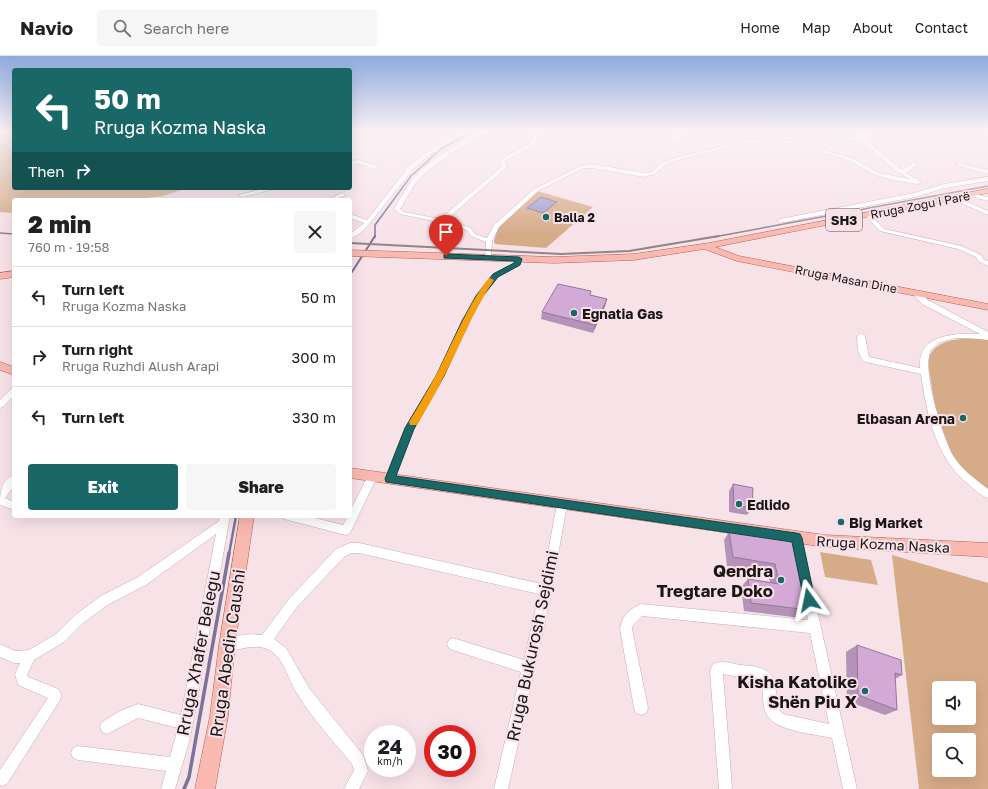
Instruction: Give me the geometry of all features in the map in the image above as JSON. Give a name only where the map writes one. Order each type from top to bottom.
[{"type":"main road","name":"Rruga Zogu i Parë","points":[[709,246],[988,191]]},
{"type":"main road","points":[[733,242],[731,249],[737,256]]},
{"type":"main road","name":"SH3","points":[[352,253],[594,260],[674,252],[709,246]]},
{"type":"main road","name":"Rruga Masan Dine","points":[[709,246],[737,256],[988,307]]},
{"type":"main road","points":[[674,252],[737,256]]},
{"type":"main road","name":"Rruga Masan Dine","points":[[737,256],[988,303]]},
{"type":"main road","points":[[0,276],[12,274]]},
{"type":"main road","points":[[0,366],[12,370]]},
{"type":"main road","name":"Rruga Kozma Naska","points":[[352,473],[796,538],[988,550]]},
{"type":"main road","name":"Rruga Abedin Caushi","points":[[205,789],[218,716],[227,644],[247,518]]},
{"type":"street","points":[[352,236],[356,234],[367,222],[413,166]]},
{"type":"street","points":[[432,166],[415,181],[397,209],[402,213],[459,225],[469,229],[473,235],[489,241]]},
{"type":"street","points":[[442,221],[505,166]]},
{"type":"street","points":[[488,258],[489,241],[496,226],[536,190],[583,167],[590,166]]},
{"type":"street","points":[[593,166],[644,175],[653,172],[661,166]]},
{"type":"street","points":[[863,166],[877,174],[918,182]]},
{"type":"street","points":[[894,166],[902,173],[933,189]]},
{"type":"street","points":[[902,173],[912,166]]},
{"type":"street","points":[[966,166],[988,172]]},
{"type":"street","points":[[780,221],[915,195],[933,189],[988,179]]},
{"type":"street","points":[[240,197],[258,192]]},
{"type":"street","points":[[335,198],[342,195]]},
{"type":"street","points":[[970,195],[988,199]]},
{"type":"street","points":[[954,198],[988,213]]},
{"type":"street","points":[[868,215],[882,230],[960,247],[979,256],[980,260],[988,264]]},
{"type":"street","points":[[352,217],[367,222]]},
{"type":"street","points":[[390,479],[410,428],[440,376],[479,296],[495,275],[517,264],[519,259]]},
{"type":"street","points":[[916,293],[917,296],[925,302],[988,336]]},
{"type":"street","points":[[861,336],[864,357],[866,359],[925,372]]},
{"type":"street","points":[[988,336],[959,336],[944,339],[937,342],[927,350],[923,363],[930,400],[943,448],[952,462],[962,473],[988,494]]},
{"type":"street","points":[[0,405],[12,394]]},
{"type":"street","points":[[352,518],[372,477]]},
{"type":"street","points":[[0,497],[12,482]]},
{"type":"street","points":[[0,501],[12,505]]},
{"type":"street","name":"Rruga Bukurosh Sejdimi","points":[[501,789],[546,590],[562,504]]},
{"type":"street","points":[[296,518],[346,530],[352,518]]},
{"type":"street","points":[[0,650],[14,657],[30,656],[60,638],[79,619],[105,600],[142,581],[223,520]]},
{"type":"street","name":"Rruga Xhafer Belegu","points":[[168,789],[186,723],[223,520]]},
{"type":"street","points":[[796,538],[850,789]]},
{"type":"street","points":[[264,642],[293,603],[340,554],[350,548],[359,548],[546,590]]},
{"type":"street","points":[[641,708],[626,630],[627,622],[634,614],[642,610],[815,627]]},
{"type":"street","points":[[227,644],[252,640],[264,642],[277,648],[286,657],[303,692],[358,760],[361,766],[361,771],[351,789]]},
{"type":"street","points":[[453,644],[529,668]]},
{"type":"street","points":[[2,779],[54,700],[55,695],[51,692],[22,681],[21,674],[30,656]]},
{"type":"street","points":[[725,787],[717,668],[720,667],[762,675],[765,677],[768,681],[772,712],[780,720],[837,732]]},
{"type":"street","points":[[107,727],[125,716],[138,711],[186,723]]},
{"type":"street","points":[[78,753],[175,765]]},
{"type":"shaded area","points":[[0,166],[12,166],[12,190],[182,190],[163,196],[146,198],[12,198],[12,213],[0,212]]},
{"type":"shaded area","name":"Balla 2","points":[[537,191],[593,207],[546,248],[495,244],[494,241],[498,227]]},
{"type":"shaded area","points":[[541,197],[557,202],[543,213],[527,208]]},
{"type":"shaded area","name":"Elbasan Arena","points":[[971,338],[988,340],[988,491],[960,467],[952,458],[947,448],[936,412],[928,363],[933,350],[938,346],[957,339]]},
{"type":"shaded area","points":[[820,552],[871,560],[878,585],[825,577]]},
{"type":"shaded area","points":[[892,555],[988,583],[988,789],[919,789]]},
{"type":"building","name":"Egnatia Gas","points":[[558,284],[591,291],[590,295],[607,299],[595,325],[542,312]]},
{"type":"building","points":[[733,484],[753,488],[752,508],[734,505]]},
{"type":"building","points":[[729,532],[794,541],[809,610],[751,603],[748,579],[779,584],[775,564],[733,557]]},
{"type":"building","points":[[857,645],[901,660],[902,675],[895,673],[897,710],[858,695]]},
{"type":"waterway","points":[[375,236],[375,225],[411,176],[422,166]]},
{"type":"waterway","points":[[352,272],[375,236]]},
{"type":"waterway","points":[[229,554],[236,518]]},
{"type":"waterway","points":[[184,789],[189,777],[229,553]]},
{"type":"railway","points":[[714,237],[988,186]]},
{"type":"railway","points":[[0,233],[12,234]]},
{"type":"railway","points":[[352,243],[561,254],[629,251],[719,236]]},
{"type":"slow traffic","points":[[414,422],[440,376],[479,296],[490,280]]},
{"type":"place","name":"Balla 2","points":[[546,217]]},
{"type":"place","name":"Egnatia Gas","points":[[574,313]]},
{"type":"place","name":"Elbasan Arena","points":[[963,418]]},
{"type":"place","name":"Edlido","points":[[739,504]]},
{"type":"place","name":"Big Market","points":[[841,522]]},
{"type":"place","name":"Qendra Tregtare Doko","points":[[781,580]]},
{"type":"place","name":"Kisha Katolike Shën Piu X","points":[[865,691]]},
{"type":"route","points":[[446,256],[519,259],[517,264],[495,275],[479,296],[440,376],[410,428],[390,479],[796,538],[809,600]]}]
